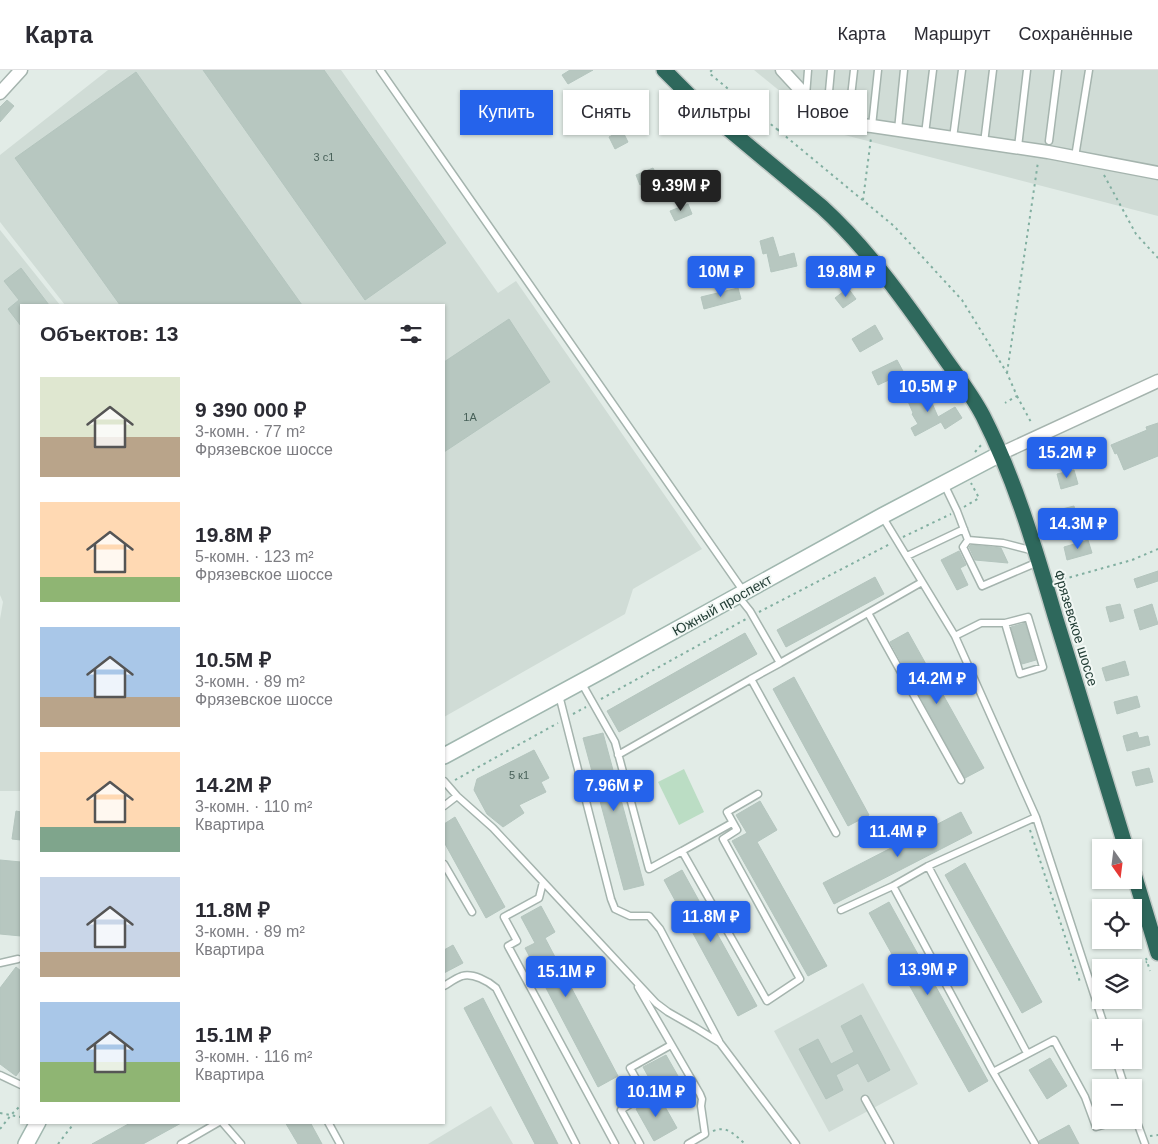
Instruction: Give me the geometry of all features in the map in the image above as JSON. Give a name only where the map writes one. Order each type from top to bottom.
[{"type":"highway","name":"Фрязевское шоссе","points":[[664,70],[696,102],[837,221],[916,318],[982,415],[1015,490],[1037,556],[1123,839]]},
{"type":"highway","points":[[1137,889],[1152,958]]},
{"type":"main road","name":"Южный проспект","points":[[445,755],[882,516],[1000,454]]},
{"type":"main road","points":[[26,1144],[37,1124]]},
{"type":"street","points":[[0,93],[21,70]]},
{"type":"street","points":[[782,70],[800,90]]},
{"type":"street","points":[[867,126],[1018,147],[1158,172]]},
{"type":"street","points":[[1000,454],[1158,381]]},
{"type":"lane","points":[[380,70],[742,594],[780,663]]},
{"type":"lane","points":[[806,90],[808,70]]},
{"type":"lane","points":[[829,90],[831,70]]},
{"type":"lane","points":[[852,90],[854,70]]},
{"type":"lane","points":[[872,126],[878,70]]},
{"type":"lane","points":[[898,130],[904,70]]},
{"type":"lane","points":[[925,134],[933,70]]},
{"type":"lane","points":[[954,138],[962,70]]},
{"type":"lane","points":[[984,142],[994,70]]},
{"type":"lane","points":[[1018,147],[1027,70]]},
{"type":"lane","points":[[1049,141],[1058,70]]},
{"type":"lane","points":[[1075,157],[1089,70]]},
{"type":"lane","points":[[944,483],[968,540]]},
{"type":"lane","points":[[882,516],[955,636],[1036,817],[1102,1019]]},
{"type":"lane","points":[[907,556],[964,529]]},
{"type":"lane","points":[[968,540],[963,547],[982,586],[1037,556]]},
{"type":"lane","points":[[968,540],[1003,544],[1037,556]]},
{"type":"lane","points":[[618,755],[922,582]]},
{"type":"lane","points":[[868,613],[961,780]]},
{"type":"lane","points":[[955,636],[981,623],[1005,623],[1028,617],[1043,667],[1020,674],[1005,623]]},
{"type":"lane","points":[[751,679],[836,833]]},
{"type":"lane","points":[[581,682],[615,742],[649,869],[732,823]]},
{"type":"lane","points":[[559,694],[615,909],[630,916],[648,916],[660,929],[720,1043],[796,1144]]},
{"type":"lane","points":[[445,782],[457,796],[493,828],[656,1003],[720,1043]]},
{"type":"lane","points":[[682,851],[767,1001],[800,979],[723,839],[737,830],[727,812],[758,794]]},
{"type":"lane","points":[[445,805],[457,796]]},
{"type":"lane","points":[[841,910],[894,886],[928,866],[1036,817]]},
{"type":"lane","points":[[445,866],[472,912]]},
{"type":"lane","points":[[928,866],[1027,1053]]},
{"type":"lane","points":[[543,882],[539,898],[504,917],[517,941],[508,946],[616,1144]]},
{"type":"lane","points":[[894,886],[993,1072],[1035,1144]]},
{"type":"lane","points":[[0,963],[18,959]]},
{"type":"lane","points":[[445,985],[462,976],[478,977],[496,988],[576,1144]]},
{"type":"lane","points":[[633,979],[702,1099],[700,1106],[705,1134],[688,1144]]},
{"type":"lane","points":[[993,1072],[1054,1040],[1085,1097],[1092,1116]]},
{"type":"lane","points":[[640,1144],[621,1110],[645,1095],[630,1068],[671,1045]]},
{"type":"lane","points":[[0,1075],[20,1084]]},
{"type":"lane","points":[[865,1099],[890,1144]]},
{"type":"lane","points":[[181,1144],[216,1124]]},
{"type":"lane","points":[[222,1124],[241,1144]]},
{"type":"lane","points":[[329,1124],[340,1144]]},
{"type":"lane","points":[[1139,1129],[1145,1144]]},
{"type":"path","points":[[712,70],[709,73],[894,226],[962,300],[1007,372],[1032,424]]},
{"type":"path","points":[[863,200],[872,126]]},
{"type":"path","points":[[1007,372],[1038,161]]},
{"type":"path","points":[[1102,169],[1136,234],[1158,258]]},
{"type":"path","points":[[1005,402],[1017,396]]},
{"type":"path","points":[[971,458],[984,440]]},
{"type":"path","points":[[445,782],[565,719],[753,615],[957,511],[979,498],[971,483]]},
{"type":"path","points":[[1046,584],[1132,560],[1158,549]]},
{"type":"path","points":[[0,1129],[20,1106]]},
{"type":"path","points":[[0,1113],[20,1117]]},
{"type":"path","points":[[58,1144],[73,1124]]},
{"type":"path","points":[[705,1134],[718,1129],[727,1129],[745,1144]]},
{"type":"shaded area","points":[[108,70],[341,70],[498,293],[516,281],[702,549],[633,589],[625,614],[445,716],[445,304],[64,304],[0,222],[0,155]]},
{"type":"shaded area","points":[[754,70],[1158,70],[1158,216],[844,135],[867,135],[867,90],[779,90]]},
{"type":"shaded area","points":[[0,230],[59,304],[20,304],[20,791],[0,791],[0,619],[3,602],[0,595]]},
{"type":"shaded area","points":[[863,983],[918,1084],[829,1132],[774,1031]]},
{"type":"shaded area","points":[[491,1106],[513,1144],[428,1144]]},
{"type":"green space","points":[[684,769],[704,812],[679,825],[658,782]]},
{"type":"building","points":[[203,70],[324,70],[446,243],[365,300]]},
{"type":"building","points":[[570,70],[593,70],[568,84],[562,75]]},
{"type":"building","points":[[136,72],[301,304],[119,304],[15,158]]},
{"type":"building","points":[[7,100],[14,106],[0,122],[0,107]]},
{"type":"building","points":[[613,135],[624,135],[628,142],[615,149],[609,137]]},
{"type":"building","points":[[653,168],[658,177],[640,185],[636,175]]},
{"type":"building","points":[[688,204],[692,214],[675,221],[670,211]]},
{"type":"building","points":[[773,237],[779,257],[794,253],[797,266],[771,272],[767,253],[763,254],[760,241]]},
{"type":"building","points":[[821,266],[827,279],[812,286],[806,272]]},
{"type":"building","points":[[21,268],[48,304],[20,304],[20,325],[8,309],[19,300],[4,281]]},
{"type":"building","points":[[738,288],[741,299],[704,309],[701,297]]},
{"type":"building","points":[[848,288],[856,299],[843,308],[835,298]]},
{"type":"building","points":[[509,319],[550,382],[445,451],[445,361]]},
{"type":"building","points":[[875,325],[883,339],[860,352],[852,339]]},
{"type":"building","points":[[897,360],[904,373],[878,385],[872,372]]},
{"type":"building","points":[[918,386],[927,406],[932,403],[938,417],[955,407],[962,418],[945,429],[941,422],[915,436],[911,428],[918,424],[904,392]]},
{"type":"building","points":[[1158,423],[1158,456],[1124,470],[1117,453],[1115,454],[1111,445],[1147,430],[1146,427]]},
{"type":"building","points":[[1074,470],[1078,484],[1061,489],[1057,474]]},
{"type":"building","points":[[1074,506],[1077,519],[1056,524],[1054,511]]},
{"type":"building","points":[[1088,540],[1092,553],[1067,560],[1064,547]]},
{"type":"building","points":[[971,545],[1001,548],[1008,563],[975,560],[969,547]]},
{"type":"building","points":[[959,551],[966,565],[960,568],[968,585],[957,590],[941,560]]},
{"type":"building","points":[[1158,571],[1158,581],[1137,588],[1134,579]]},
{"type":"building","points":[[875,577],[884,594],[786,647],[777,630]]},
{"type":"building","points":[[1120,604],[1124,618],[1110,622],[1106,607]]},
{"type":"building","points":[[1152,604],[1158,624],[1140,630],[1134,610]]},
{"type":"building","points":[[1025,623],[1036,660],[1022,664],[1011,627]]},
{"type":"building","points":[[908,632],[984,768],[965,778],[890,642]]},
{"type":"building","points":[[745,633],[757,654],[619,732],[607,711]]},
{"type":"building","points":[[1125,661],[1129,675],[1106,681],[1102,668]]},
{"type":"building","points":[[794,677],[869,815],[848,826],[773,689]]},
{"type":"building","points":[[1137,696],[1140,707],[1117,714],[1114,702]]},
{"type":"building","points":[[1137,732],[1139,738],[1148,736],[1150,745],[1127,751],[1123,736]]},
{"type":"building","points":[[603,733],[644,885],[624,890],[583,738]]},
{"type":"building","points":[[534,750],[549,778],[541,782],[546,792],[519,805],[524,813],[503,827],[487,814],[474,790],[477,779]]},
{"type":"building","points":[[1149,768],[1153,782],[1136,786],[1132,772]]},
{"type":"building","points":[[760,801],[777,830],[757,842],[827,966],[808,976],[732,841],[747,833],[736,815]]},
{"type":"building","points":[[16,811],[20,812],[20,840],[12,839]]},
{"type":"building","points":[[961,812],[972,833],[834,904],[823,883]]},
{"type":"building","points":[[455,817],[505,907],[486,918],[445,844],[445,823]]},
{"type":"building","points":[[0,860],[20,862],[20,936],[0,934]]},
{"type":"building","points":[[965,863],[1042,1002],[1022,1013],[945,875]]},
{"type":"building","points":[[682,870],[757,1006],[738,1016],[664,880]]},
{"type":"building","points":[[889,902],[988,1081],[969,1092],[869,913]]},
{"type":"building","points":[[541,906],[555,932],[545,938],[618,1076],[598,1087],[525,948],[535,943],[521,917]]},
{"type":"building","points":[[453,945],[463,963],[445,972],[445,949]]},
{"type":"building","points":[[16,967],[20,970],[20,1070],[16,1076],[0,1064],[0,988]]},
{"type":"building","points":[[483,998],[558,1144],[535,1144],[464,1008]]},
{"type":"building","points":[[861,1015],[890,1070],[868,1082],[858,1063],[836,1075],[843,1090],[826,1099],[799,1049],[818,1039],[831,1064],[854,1052],[841,1026]]},
{"type":"building","points":[[666,1055],[682,1083],[659,1096],[643,1067]]},
{"type":"building","points":[[1050,1058],[1067,1086],[1047,1099],[1029,1070]]},
{"type":"building","points":[[659,1096],[677,1128],[654,1141],[636,1109]]},
{"type":"building","points":[[128,1124],[179,1124],[143,1144],[92,1144]]},
{"type":"building","points":[[286,1124],[311,1124],[322,1144],[298,1144]]},
{"type":"building","points":[[1069,1125],[1079,1144],[1040,1144],[1039,1141]]}]
